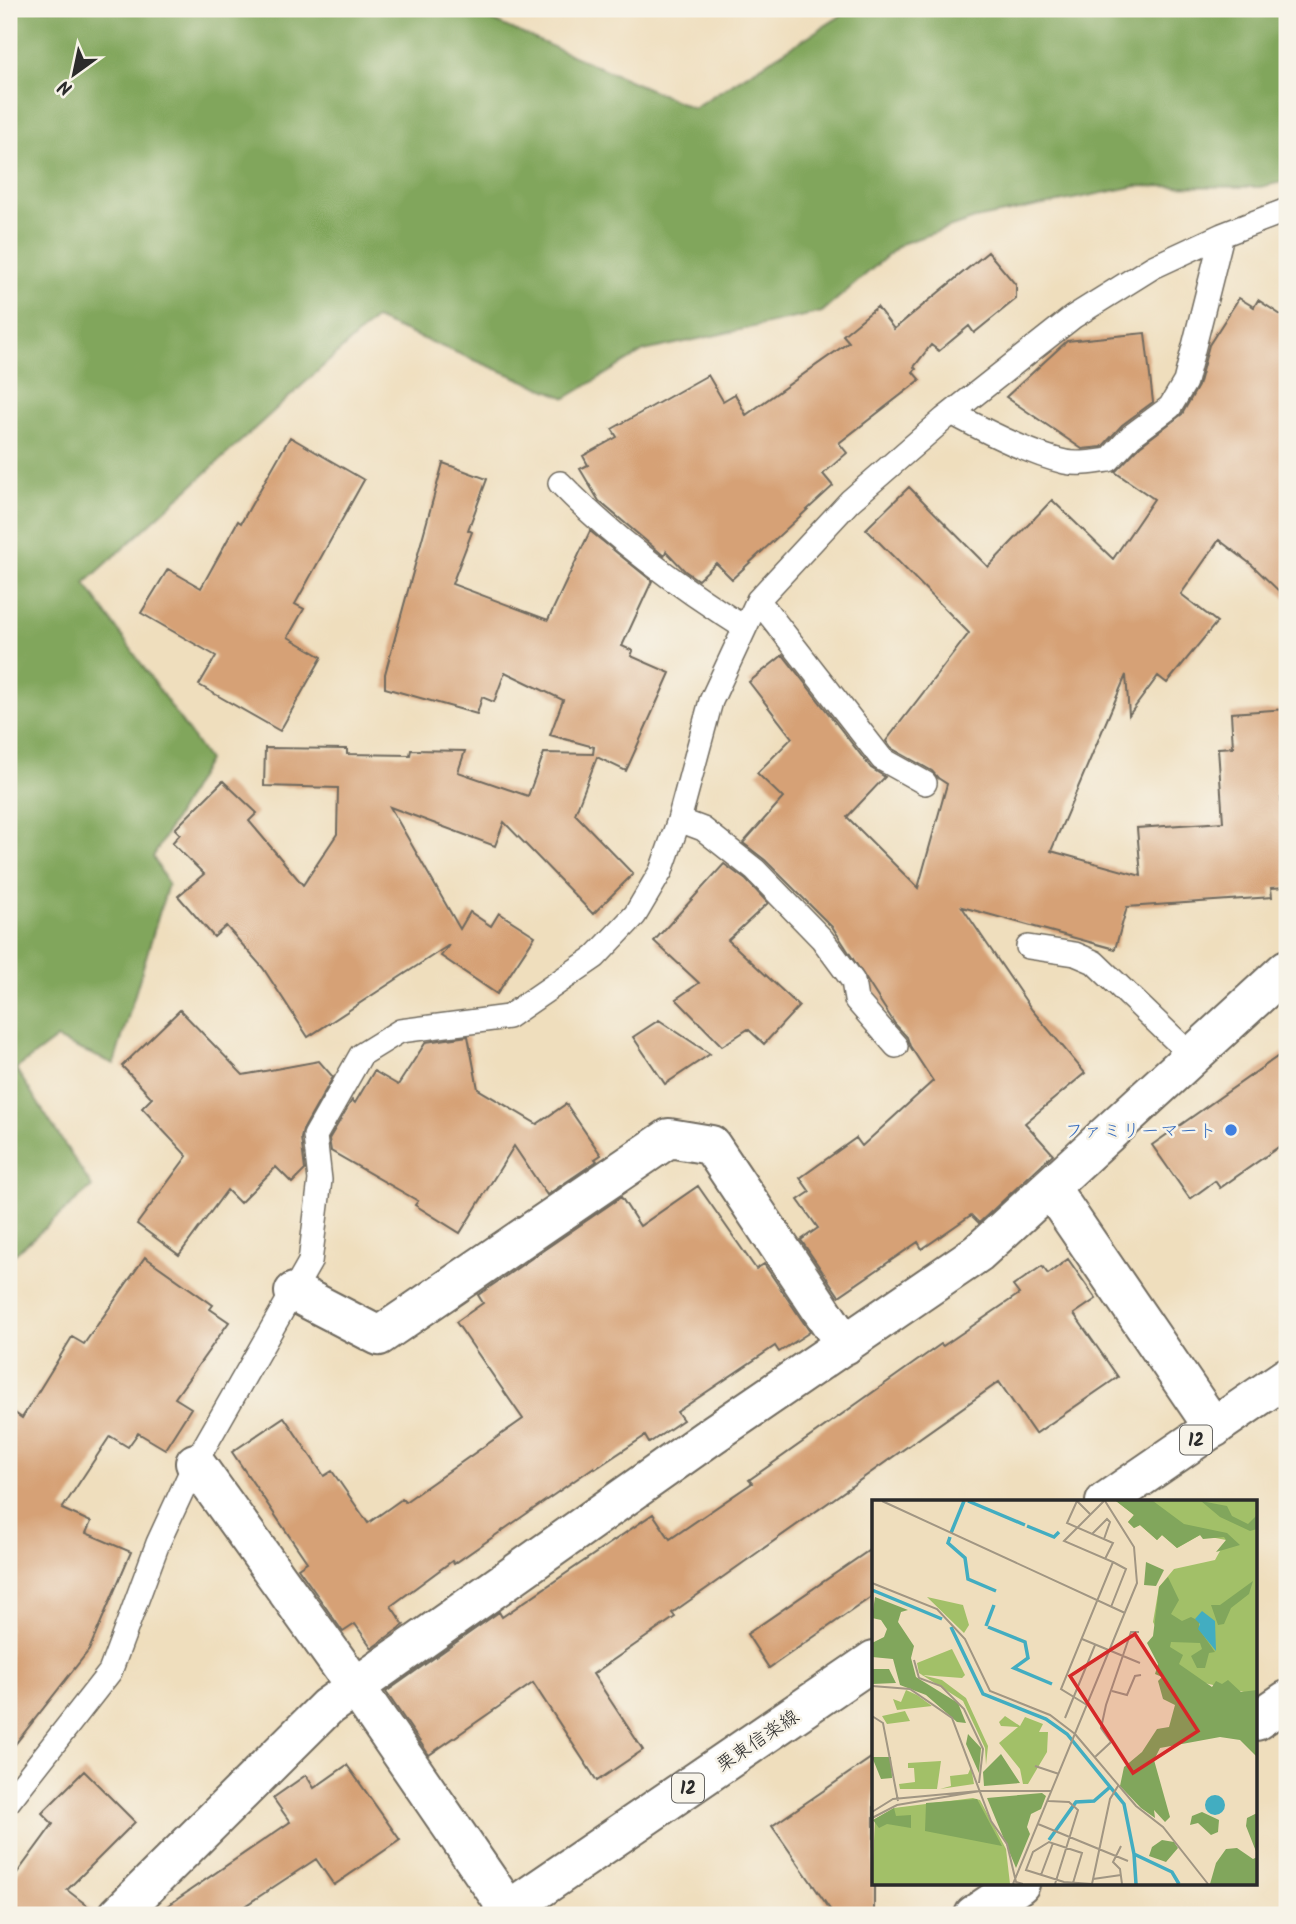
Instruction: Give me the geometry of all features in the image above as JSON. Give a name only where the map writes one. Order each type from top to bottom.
[{"type":"street","points":[[118,1915],[327,1707],[712,1435],[978,1253],[1051,1189],[1287,969]]},
{"type":"street","points":[[294,1292],[379,1336],[670,1138],[711,1145],[845,1345]]},
{"type":"street","points":[[1051,1189],[1213,1428]]},
{"type":"street","name":"12","points":[[1108,1500],[1287,1377]]},
{"type":"street","points":[[195,1463],[355,1686],[507,1914]]},
{"type":"street","name":"栗東信楽線","points":[[507,1914],[872,1661]]},
{"type":"street","points":[[1258,1720],[1287,1700]]},
{"type":"street","points":[[974,1915],[1019,1885]]},
{"type":"lane","points":[[9,1801],[110,1672],[158,1543],[195,1463],[310,1262],[320,1181],[315,1136],[361,1055],[400,1031],[508,1017],[595,957],[635,915],[661,871],[679,820],[711,701],[758,600],[850,501],[952,413],[1073,317],[1153,267],[1222,235],[1287,210]]},
{"type":"lane","points":[[952,413],[984,430],[1065,462],[1109,460],[1131,436],[1170,407],[1185,382],[1222,235]]},
{"type":"lane","points":[[560,483],[583,507],[647,562],[745,628]]},
{"type":"lane","points":[[758,600],[882,760],[925,783]]},
{"type":"lane","points":[[679,820],[703,829],[755,870],[822,939],[853,981],[856,1000],[896,1046]]},
{"type":"lane","points":[[1028,947],[1075,954],[1094,961],[1192,1056]]},
{"type":"green space","points":[[9,9],[466,9],[693,108],[852,9],[1287,9],[1287,181],[1260,187],[1137,186],[975,219],[901,244],[822,312],[644,351],[566,398],[375,319],[85,583],[208,760],[153,857],[168,884],[114,1064],[56,1039],[16,1069],[92,1187],[9,1259]]},
{"type":"building","points":[[988,252],[1016,285],[1016,299],[974,333],[969,326],[939,351],[931,345],[914,367],[916,369],[913,372],[920,380],[839,443],[847,453],[823,474],[833,486],[732,579],[716,563],[698,580],[666,551],[664,556],[599,501],[580,469],[588,465],[583,456],[617,437],[612,429],[708,375],[723,401],[735,394],[746,415],[849,342],[843,335],[877,307],[894,329]]},
{"type":"building","points":[[1239,298],[1254,307],[1258,300],[1287,319],[1287,599],[1252,565],[1219,540],[1181,594],[1217,622],[1167,683],[1158,676],[1129,715],[1126,675],[1051,851],[1141,876],[1137,828],[1223,822],[1218,748],[1233,747],[1231,713],[1287,709],[1287,798],[1281,798],[1287,887],[1271,888],[1272,897],[1127,907],[1115,949],[962,907],[1032,1010],[1085,1073],[1025,1123],[1053,1154],[979,1223],[971,1215],[922,1249],[918,1242],[839,1296],[801,1240],[818,1228],[798,1200],[810,1192],[800,1178],[856,1138],[862,1146],[933,1081],[907,1037],[895,1024],[833,928],[765,860],[743,843],[783,798],[757,773],[792,738],[749,682],[783,655],[871,768],[885,777],[847,817],[918,888],[947,784],[932,771],[891,748],[886,741],[969,633],[866,529],[909,487],[988,567],[1052,500],[1113,559],[1154,499],[1115,472],[1140,446],[1182,414],[1198,386],[1209,345]]},
{"type":"building","points":[[1145,333],[1153,402],[1122,425],[1102,447],[1082,449],[1006,397],[1067,341]]},
{"type":"building","points":[[290,437],[364,480],[295,604],[304,609],[288,637],[322,657],[280,731],[199,685],[216,656],[141,613],[168,569],[201,588],[238,521],[241,523]]},
{"type":"building","points":[[443,463],[487,479],[468,530],[472,532],[452,584],[548,620],[590,531],[652,581],[622,646],[633,651],[631,656],[670,673],[626,771],[597,757],[575,814],[633,874],[593,914],[504,822],[495,846],[390,807],[460,929],[470,912],[491,926],[499,913],[535,936],[497,994],[441,956],[449,945],[308,1037],[263,968],[226,926],[214,937],[178,896],[204,874],[172,843],[180,834],[175,829],[223,781],[257,813],[249,821],[303,885],[337,834],[338,788],[264,786],[265,748],[347,749],[347,754],[410,755],[411,750],[465,751],[458,772],[528,796],[544,753],[593,754],[594,747],[550,735],[563,700],[505,672],[494,702],[482,697],[477,714],[385,688],[385,674]]},
{"type":"building","points":[[724,864],[746,880],[768,903],[728,940],[799,1006],[764,1044],[748,1029],[722,1046],[676,999],[699,983],[654,941]]},
{"type":"building","points":[[180,1010],[243,1075],[319,1061],[333,1077],[303,1130],[301,1138],[305,1170],[292,1183],[276,1167],[240,1203],[227,1190],[179,1255],[137,1224],[187,1156],[142,1108],[152,1098],[122,1066]]},
{"type":"building","points":[[659,1020],[710,1054],[665,1084],[633,1037]]},
{"type":"building","points":[[468,1036],[478,1089],[537,1124],[566,1104],[601,1155],[595,1159],[597,1161],[547,1195],[514,1146],[460,1233],[415,1205],[418,1201],[331,1151],[329,1139],[352,1100],[355,1103],[374,1071],[398,1085],[426,1042]]},
{"type":"building","name":"ファミリーマート","points":[[1287,1050],[1287,1141],[1220,1188],[1215,1181],[1190,1199],[1152,1145]]},
{"type":"building","points":[[698,1186],[756,1269],[764,1264],[810,1332],[779,1352],[775,1346],[677,1412],[683,1420],[649,1443],[645,1436],[595,1469],[594,1467],[454,1564],[452,1561],[391,1606],[404,1625],[372,1648],[355,1624],[343,1632],[298,1568],[307,1562],[232,1452],[284,1417],[324,1476],[332,1471],[368,1523],[402,1499],[405,1502],[523,1419],[456,1322],[483,1303],[478,1295],[621,1197],[640,1226]]},
{"type":"building","points":[[145,1257],[213,1305],[210,1309],[229,1322],[175,1398],[191,1408],[165,1449],[138,1433],[128,1447],[110,1436],[62,1509],[91,1522],[86,1533],[131,1552],[89,1650],[9,1752],[9,1409],[22,1418],[72,1337],[84,1344]]},
{"type":"building","points":[[1068,1259],[1096,1299],[1074,1314],[1118,1377],[1035,1434],[999,1382],[672,1613],[675,1617],[593,1674],[643,1750],[597,1781],[533,1683],[429,1755],[386,1692],[499,1612],[502,1617],[653,1514],[670,1539],[752,1483],[749,1480],[941,1344],[943,1346],[1019,1294],[1013,1286],[1042,1266],[1048,1274]]},
{"type":"building","points":[[872,1548],[872,1596],[769,1668],[747,1634]]},
{"type":"building","points":[[872,1757],[874,1915],[834,1915],[772,1826]]},
{"type":"building","points":[[347,1765],[400,1840],[334,1885],[316,1859],[231,1915],[154,1915],[290,1822],[273,1798],[306,1775],[314,1788]]},
{"type":"building","points":[[84,1771],[135,1822],[67,1890],[97,1915],[9,1915],[9,1884],[53,1824],[42,1813]]},
{"type":"place","name":"ファミリーマート","points":[[1231,1130]]}]
